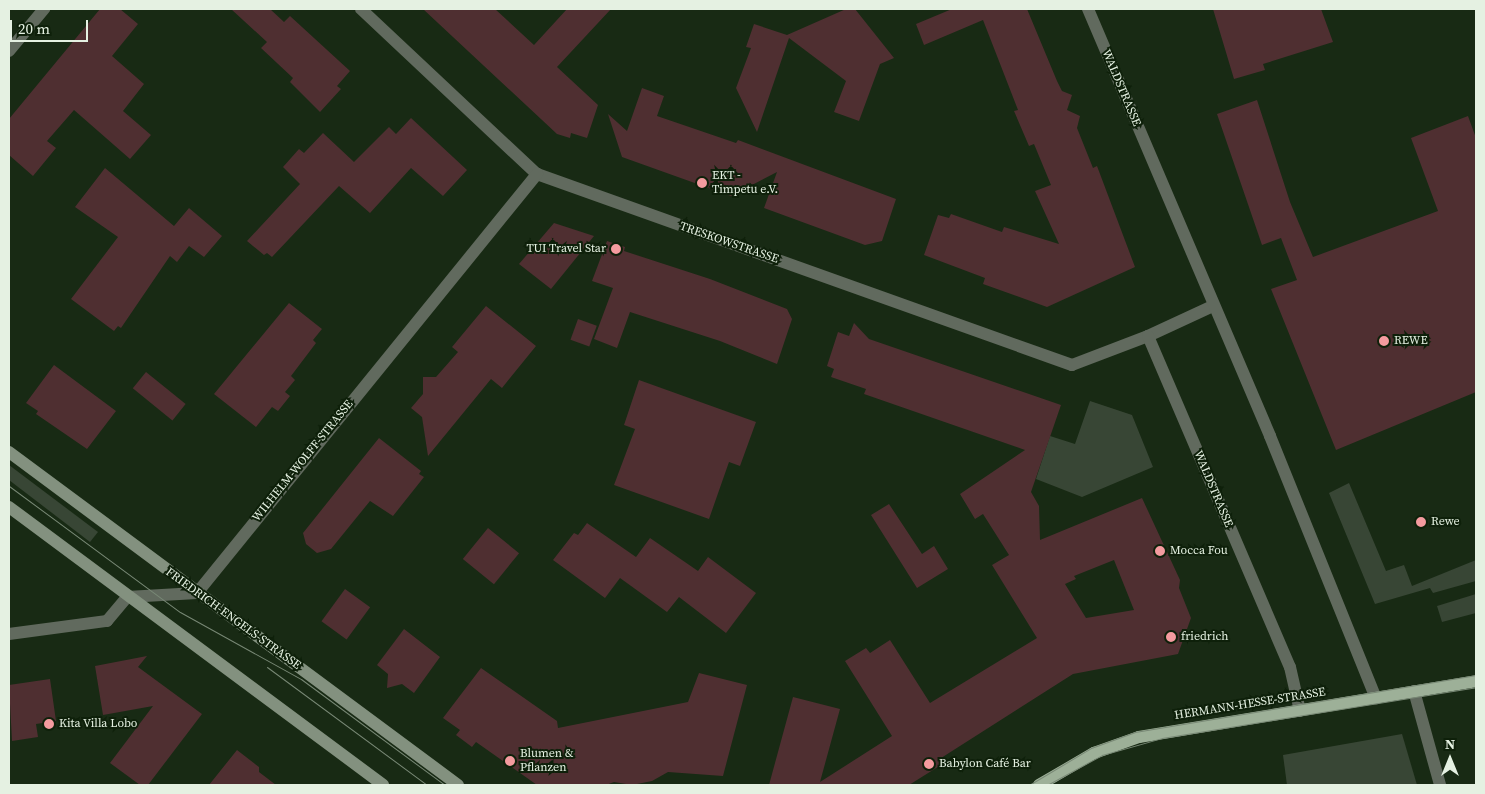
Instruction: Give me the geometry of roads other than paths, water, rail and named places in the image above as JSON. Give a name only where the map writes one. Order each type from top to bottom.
[{"type":"main road","name":"FRIEDRICH-ENGELS-STRASSE","points":[[9,452],[458,785]]},
{"type":"main road","points":[[9,508],[383,785]]},
{"type":"main road","name":"HERMANN-HESSE-STRASSE","points":[[1039,785],[1094,753],[1124,741],[1476,681]]},
{"type":"street","points":[[9,50],[44,9]]},
{"type":"street","name":"TRESKOWSTRASSE","points":[[361,9],[537,174],[1072,365],[1148,336]]},
{"type":"street","name":"WALDSTRASSE","points":[[1088,9],[1376,698]]},
{"type":"street","name":"WILHELM-WOLFF-STRASSE","points":[[197,593],[537,174]]},
{"type":"street","points":[[1148,336],[1213,306]]},
{"type":"street","name":"WALDSTRASSE","points":[[1148,336],[1290,667],[1300,711]]},
{"type":"street","points":[[9,634],[107,621],[127,597],[197,593]]},
{"type":"street","points":[[1414,691],[1440,785]]},
{"type":"tram line","points":[[9,486],[180,612],[301,679],[445,785]]},
{"type":"tram line","points":[[267,667],[427,785]]},
{"type":"tram line","points":[[1029,785],[1091,748],[1135,732],[1476,675]]},
{"type":"tram line","points":[[1047,785],[1102,755],[1162,738],[1476,687]]},
{"type":"place","name":"EKT - Timpetu e.V.","points":[[702,183]]},
{"type":"place","name":"TUI Travel Star","points":[[616,249]]},
{"type":"place","name":"REWE","points":[[1384,341]]},
{"type":"place","name":"Rewe","points":[[1421,522]]},
{"type":"place","name":"Mocca Fou","points":[[1160,551]]},
{"type":"place","name":"friedrich","points":[[1171,637]]},
{"type":"place","name":"Kita Villa Lobo","points":[[49,724]]},
{"type":"place","name":"Blumen & Pflanzen","points":[[510,761]]},
{"type":"place","name":"Babylon Café Bar","points":[[929,764]]}]
